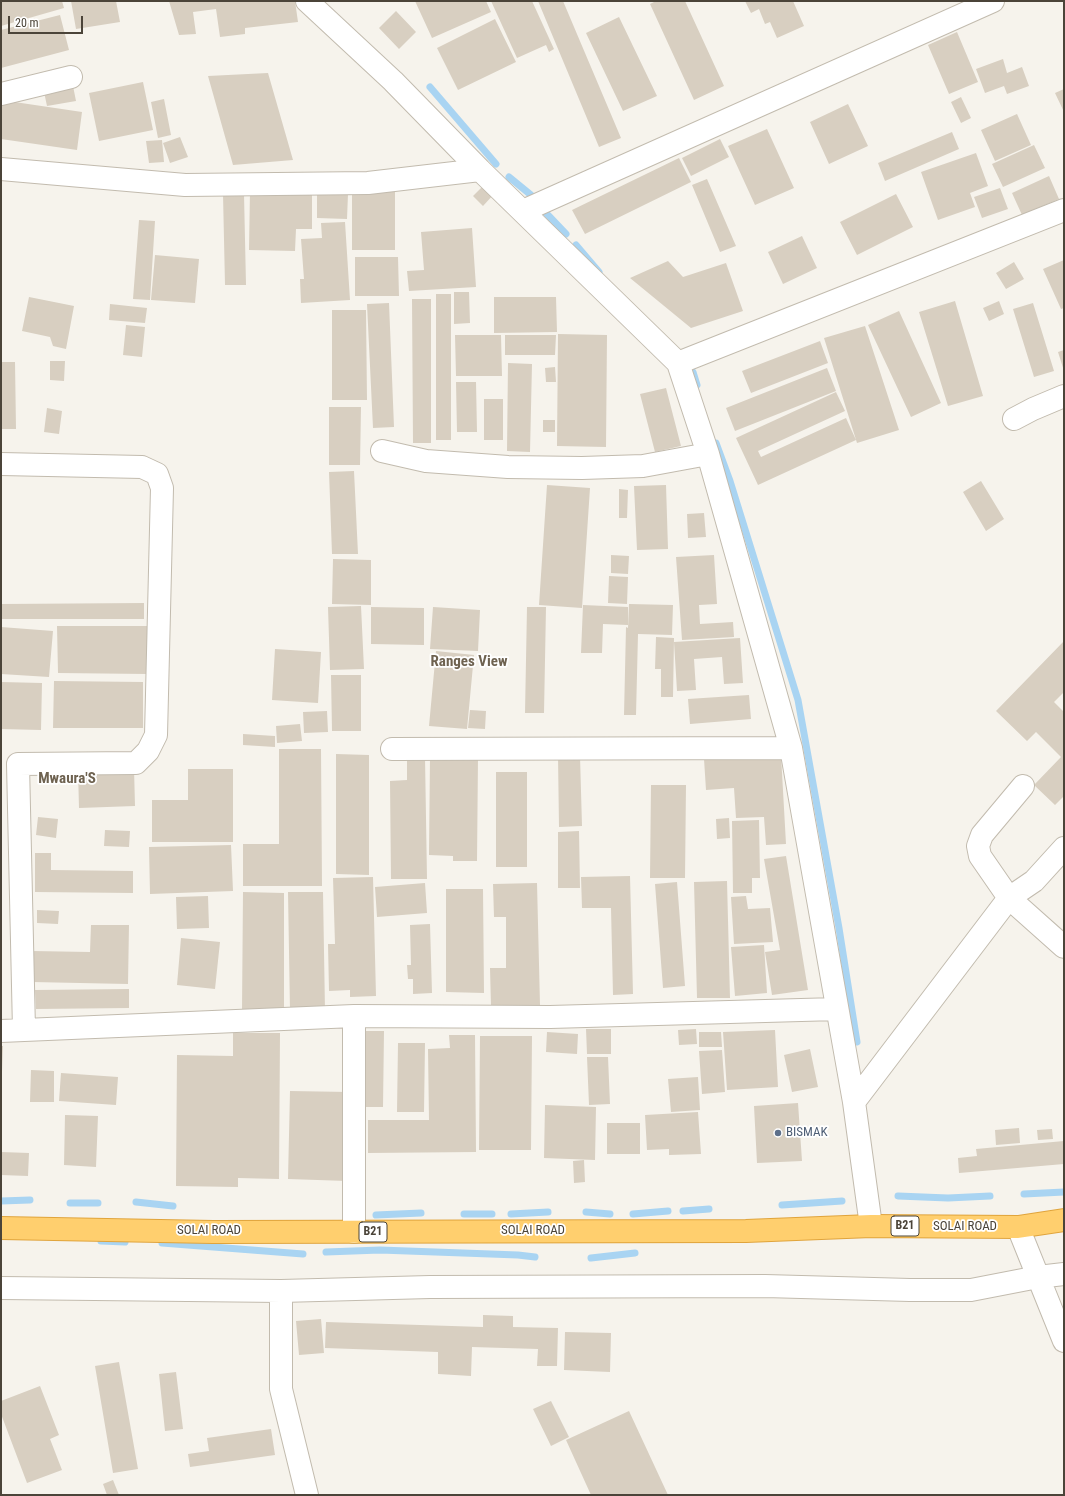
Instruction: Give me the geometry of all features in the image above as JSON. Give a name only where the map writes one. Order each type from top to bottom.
[{"type":"highway","name":"SOLAI ROAD","points":[[1,1228],[213,1232],[738,1231],[872,1226],[1018,1227],[1064,1220]]},
{"type":"street","points":[[523,211],[993,1]]},
{"type":"street","points":[[317,4],[480,170],[678,363],[708,454],[791,748],[854,1102],[872,1226]]},
{"type":"street","points":[[1,94],[71,77]]},
{"type":"street","points":[[1,169],[185,185],[368,183],[480,170]]},
{"type":"street","points":[[678,363],[1064,210]]},
{"type":"street","points":[[1014,418],[1033,408],[1064,396]]},
{"type":"street","points":[[382,451],[426,461],[508,467],[582,468],[643,466],[708,454]]},
{"type":"street","points":[[1,464],[142,467],[157,474],[162,488],[156,735],[148,751],[136,763],[10,765],[24,1030]]},
{"type":"street","points":[[392,748],[791,748]]},
{"type":"street","points":[[1023,786],[982,835],[978,846],[980,856],[1009,898],[1064,947]]},
{"type":"street","points":[[854,1102],[1009,898],[1034,881],[1064,848]]},
{"type":"street","points":[[1,1031],[354,1016],[550,1017],[837,1009]]},
{"type":"street","points":[[354,1016],[354,1232]]},
{"type":"street","points":[[1018,1227],[1064,1341]]},
{"type":"street","points":[[1,1288],[281,1291],[438,1287],[765,1286],[971,1290],[1038,1277],[1064,1274]]},
{"type":"street","points":[[281,1291],[281,1389],[307,1495]]},
{"type":"building","points":[[1,1],[62,1],[64,8],[1,26]]},
{"type":"building","points":[[71,1],[116,1],[120,22],[76,29]]},
{"type":"building","points":[[169,1],[295,1],[298,22],[245,28],[245,34],[220,37],[216,9],[193,12],[196,34],[179,35]]},
{"type":"building","points":[[415,1],[486,1],[491,12],[432,38]]},
{"type":"building","points":[[491,1],[532,1],[554,49],[549,52],[546,45],[517,58]]},
{"type":"building","points":[[538,1],[563,1],[621,138],[599,147]]},
{"type":"building","points":[[656,1],[685,1],[724,86],[694,100],[650,4]]},
{"type":"building","points":[[745,1],[793,1],[804,26],[777,38],[770,22],[765,24],[759,9],[751,13]]},
{"type":"building","points":[[396,11],[416,32],[399,49],[379,28]]},
{"type":"building","points":[[60,15],[69,50],[1,68],[1,30]]},
{"type":"building","points":[[619,17],[657,96],[623,111],[586,33]]},
{"type":"building","points":[[495,19],[516,62],[458,90],[437,48]]},
{"type":"building","points":[[957,32],[978,82],[949,94],[928,45]]},
{"type":"building","points":[[1003,59],[1007,73],[1022,67],[1029,86],[1007,94],[1004,86],[985,93],[976,69]]},
{"type":"building","points":[[268,73],[293,160],[233,165],[208,76]]},
{"type":"building","points":[[143,82],[153,130],[99,141],[89,93]]},
{"type":"building","points":[[73,86],[76,101],[47,106],[44,92]]},
{"type":"building","points":[[1064,89],[1064,112],[1055,93]]},
{"type":"building","points":[[961,97],[971,118],[961,123],[951,102]]},
{"type":"building","points":[[164,99],[171,135],[158,138],[151,102]]},
{"type":"building","points":[[1,100],[82,112],[77,150],[1,139]]},
{"type":"building","points":[[848,104],[868,146],[829,164],[810,122]]},
{"type":"building","points":[[1017,114],[1031,145],[995,161],[981,130]]},
{"type":"building","points":[[767,129],[794,188],[755,205],[728,146]]},
{"type":"building","points":[[952,132],[959,149],[885,181],[878,163]]},
{"type":"building","points":[[180,137],[188,157],[170,163],[163,143]]},
{"type":"building","points":[[720,139],[729,157],[691,176],[682,158]]},
{"type":"building","points":[[162,140],[164,162],[149,163],[146,141]]},
{"type":"building","points":[[1034,145],[1045,168],[1003,187],[992,164]]},
{"type":"building","points":[[976,153],[988,186],[970,193],[975,207],[938,220],[921,172]]},
{"type":"building","points":[[679,158],[691,182],[585,234],[572,210]]},
{"type":"building","points":[[1049,176],[1059,199],[1022,215],[1012,193]]},
{"type":"building","points":[[707,179],[736,246],[720,252],[692,185]]},
{"type":"building","points":[[484,185],[494,194],[483,206],[473,196]]},
{"type":"building","points":[[1000,188],[1008,209],[982,218],[974,197]]},
{"type":"building","points":[[352,189],[395,189],[395,250],[352,250]]},
{"type":"building","points":[[250,191],[312,193],[312,229],[296,229],[295,251],[249,250]]},
{"type":"building","points":[[317,193],[348,194],[347,219],[317,218]]},
{"type":"building","points":[[223,194],[244,194],[246,285],[225,285]]},
{"type":"building","points":[[896,194],[913,227],[857,255],[840,222]]},
{"type":"building","points":[[139,220],[155,221],[150,300],[133,299]]},
{"type":"building","points":[[345,222],[350,300],[301,303],[300,279],[304,279],[301,239],[322,238],[321,223]]},
{"type":"building","points":[[472,228],[476,287],[409,291],[407,271],[424,270],[421,232]]},
{"type":"building","points":[[802,236],[817,268],[783,284],[768,252]]},
{"type":"building","points":[[155,255],[199,259],[195,303],[151,300]]},
{"type":"building","points":[[355,257],[398,257],[399,296],[355,296]]},
{"type":"building","points":[[1064,260],[1064,308],[1061,309],[1043,269]]},
{"type":"building","points":[[668,261],[683,277],[726,263],[743,311],[691,328],[630,278]]},
{"type":"building","points":[[1014,262],[1024,279],[1006,289],[996,273]]},
{"type":"building","points":[[454,292],[469,292],[470,323],[454,324]]},
{"type":"building","points":[[436,294],[451,294],[451,440],[436,440]]},
{"type":"building","points":[[29,297],[74,306],[66,349],[53,346],[50,337],[22,331]]},
{"type":"building","points":[[494,297],[556,297],[557,332],[494,333]]},
{"type":"building","points":[[412,299],[431,299],[431,443],[413,443]]},
{"type":"building","points":[[955,301],[983,396],[948,406],[919,312]]},
{"type":"building","points":[[999,301],[1004,314],[989,321],[983,308]]},
{"type":"building","points":[[389,303],[394,427],[373,428],[367,304]]},
{"type":"building","points":[[1033,303],[1054,371],[1034,377],[1013,309]]},
{"type":"building","points":[[110,304],[147,308],[145,323],[109,320]]},
{"type":"building","points":[[332,310],[366,310],[367,400],[332,400]]},
{"type":"building","points":[[899,311],[941,403],[911,417],[868,325]]},
{"type":"building","points":[[126,325],[145,327],[142,357],[123,355]]},
{"type":"building","points":[[865,326],[899,430],[857,443],[824,338]]},
{"type":"building","points":[[558,334],[607,335],[606,447],[557,446]]},
{"type":"building","points":[[455,335],[501,335],[502,376],[456,376]]},
{"type":"building","points":[[505,335],[556,335],[555,355],[505,355]]},
{"type":"building","points":[[820,341],[828,363],[751,393],[742,371]]},
{"type":"building","points":[[1064,350],[1064,371],[1058,352]]},
{"type":"building","points":[[50,361],[65,361],[64,381],[50,380]]},
{"type":"building","points":[[1,362],[15,362],[16,429],[1,429]]},
{"type":"building","points":[[508,363],[532,364],[530,452],[507,451]]},
{"type":"building","points":[[555,367],[556,382],[546,382],[545,368]]},
{"type":"building","points":[[827,368],[836,391],[735,431],[726,408]]},
{"type":"building","points":[[456,382],[476,382],[477,432],[457,432]]},
{"type":"building","points":[[666,388],[681,446],[655,452],[640,394]]},
{"type":"building","points":[[836,392],[845,411],[758,451],[761,457],[846,418],[856,440],[758,485],[736,438]]},
{"type":"building","points":[[484,399],[503,399],[503,440],[484,440]]},
{"type":"building","points":[[329,407],[361,407],[360,465],[329,465]]},
{"type":"building","points":[[47,408],[62,411],[59,434],[44,432]]},
{"type":"building","points":[[543,420],[555,420],[555,432],[543,432]]},
{"type":"building","points":[[354,471],[358,554],[332,554],[329,472]]},
{"type":"building","points":[[981,481],[1004,519],[986,531],[963,492]]},
{"type":"building","points":[[547,485],[590,488],[582,608],[539,605]]},
{"type":"building","points":[[666,485],[668,549],[637,550],[634,486]]},
{"type":"building","points":[[619,489],[628,490],[627,518],[619,518]]},
{"type":"building","points":[[704,513],[706,537],[688,538],[687,514]]},
{"type":"building","points":[[611,555],[629,556],[628,574],[611,573]]},
{"type":"building","points":[[714,555],[717,604],[699,605],[700,624],[733,622],[734,637],[682,640],[676,557]]},
{"type":"building","points":[[333,559],[371,560],[371,605],[332,604]]},
{"type":"building","points":[[609,576],[628,577],[627,604],[608,603]]},
{"type":"building","points":[[144,603],[144,619],[1,619],[1,604]]},
{"type":"building","points":[[629,604],[673,605],[672,635],[638,634],[636,715],[624,715],[626,627],[628,628]]},
{"type":"building","points":[[583,605],[628,607],[628,625],[603,624],[602,653],[581,653]]},
{"type":"building","points":[[361,606],[364,669],[330,670],[328,607]]},
{"type":"building","points":[[371,607],[424,608],[424,645],[371,644]]},
{"type":"building","points":[[433,607],[480,610],[478,651],[430,649]]},
{"type":"building","points":[[527,607],[546,607],[544,713],[525,713]]},
{"type":"building","points":[[57,626],[147,626],[147,674],[58,673]]},
{"type":"building","points":[[1,627],[53,631],[49,677],[1,674]]},
{"type":"building","points":[[656,637],[674,638],[673,697],[661,697],[661,669],[655,669]]},
{"type":"building","points":[[740,638],[743,683],[724,684],[722,657],[694,659],[696,690],[677,691],[674,642]]},
{"type":"building","points":[[1064,641],[1064,692],[1054,702],[1064,712],[1064,796],[1055,805],[1034,785],[1061,757],[1036,732],[1027,741],[996,711]]},
{"type":"building","points":[[275,649],[321,652],[318,703],[272,700]]},
{"type":"building","points":[[436,651],[474,655],[467,729],[429,726]]},
{"type":"building","points":[[331,675],[361,675],[361,731],[332,731]]},
{"type":"building","points":[[54,681],[143,682],[143,728],[53,728]]},
{"type":"building","points":[[1,682],[42,683],[41,730],[1,729]]},
{"type":"building","points":[[749,695],[751,719],[690,724],[688,699]]},
{"type":"building","points":[[470,710],[486,711],[485,729],[468,728]]},
{"type":"building","points":[[327,711],[328,732],[304,733],[303,712]]},
{"type":"building","points":[[300,724],[302,741],[277,743],[276,726]]},
{"type":"building","points":[[243,734],[275,736],[275,747],[243,745]]},
{"type":"building","points":[[279,749],[321,749],[322,886],[243,886],[243,844],[279,844]]},
{"type":"building","points":[[336,754],[369,755],[369,875],[336,874]]},
{"type":"building","points":[[781,755],[786,844],[766,845],[764,817],[736,818],[734,788],[706,790],[704,759]]},
{"type":"building","points":[[558,756],[580,756],[582,826],[559,827]]},
{"type":"building","points":[[407,757],[425,757],[427,879],[391,879],[390,781],[407,780]]},
{"type":"building","points":[[430,757],[478,758],[477,861],[453,861],[453,856],[429,855]]},
{"type":"building","points":[[134,768],[135,806],[79,808],[78,770]]},
{"type":"building","points":[[188,769],[233,769],[233,842],[152,842],[152,800],[188,800]]},
{"type":"building","points":[[496,772],[527,772],[527,867],[496,867]]},
{"type":"building","points":[[651,785],[686,785],[685,878],[650,878]]},
{"type":"building","points":[[38,817],[58,819],[56,838],[36,835]]},
{"type":"building","points":[[729,818],[730,838],[717,839],[716,819]]},
{"type":"building","points":[[759,820],[760,878],[752,878],[752,893],[733,893],[732,821]]},
{"type":"building","points":[[105,830],[130,831],[129,847],[104,846]]},
{"type":"building","points":[[579,831],[580,888],[558,888],[558,832]]},
{"type":"building","points":[[231,845],[233,891],[150,894],[149,847]]},
{"type":"building","points":[[35,853],[51,853],[51,870],[133,871],[133,893],[35,892]]},
{"type":"building","points":[[786,856],[808,990],[772,995],[765,952],[780,950],[764,859]]},
{"type":"building","points":[[630,876],[633,994],[613,995],[611,908],[582,908],[581,877]]},
{"type":"building","points":[[373,877],[376,996],[350,997],[350,990],[329,991],[328,944],[335,944],[333,878]]},
{"type":"building","points":[[727,881],[730,998],[697,998],[694,882]]},
{"type":"building","points":[[677,882],[685,986],[663,988],[655,884]]},
{"type":"building","points":[[425,883],[427,913],[377,917],[375,887]]},
{"type":"building","points":[[537,883],[540,1005],[491,1006],[490,968],[506,968],[506,917],[494,917],[493,884]]},
{"type":"building","points":[[446,889],[483,889],[484,993],[446,992]]},
{"type":"building","points":[[243,892],[284,893],[284,1011],[242,1010]]},
{"type":"building","points":[[288,892],[323,892],[325,1011],[290,1011]]},
{"type":"building","points":[[208,896],[209,928],[177,929],[176,897]]},
{"type":"building","points":[[746,896],[748,909],[770,908],[773,942],[734,944],[731,897]]},
{"type":"building","points":[[37,910],[59,911],[58,924],[37,923]]},
{"type":"building","points":[[430,924],[432,993],[413,994],[413,979],[408,979],[407,965],[411,965],[410,925]]},
{"type":"building","points":[[91,925],[129,925],[128,984],[32,982],[32,951],[90,952]]},
{"type":"building","points":[[181,938],[220,942],[215,989],[177,985]]},
{"type":"building","points":[[764,945],[767,993],[735,996],[731,947]]},
{"type":"building","points":[[129,989],[129,1008],[36,1009],[35,990]]},
{"type":"building","points":[[586,1029],[611,1029],[611,1054],[587,1054]]},
{"type":"building","points":[[696,1029],[697,1044],[679,1045],[678,1030]]},
{"type":"building","points":[[775,1030],[778,1087],[727,1090],[723,1032]]},
{"type":"building","points":[[359,1031],[384,1031],[383,1107],[359,1107]]},
{"type":"building","points":[[547,1032],[578,1034],[577,1054],[546,1052]]},
{"type":"building","points":[[699,1032],[721,1032],[722,1047],[699,1047]]},
{"type":"building","points":[[233,1033],[280,1033],[279,1179],[238,1178],[238,1187],[176,1186],[177,1055],[233,1056]]},
{"type":"building","points":[[449,1035],[475,1035],[476,1152],[368,1153],[368,1120],[429,1120],[428,1049],[450,1048]]},
{"type":"building","points":[[480,1036],[532,1036],[531,1150],[479,1150]]},
{"type":"building","points":[[398,1043],[425,1043],[424,1112],[397,1112]]},
{"type":"building","points":[[1,1046],[3,1046],[2,1072],[1,1072]]},
{"type":"building","points":[[810,1049],[818,1087],[792,1092],[784,1055]]},
{"type":"building","points":[[722,1050],[725,1092],[702,1094],[699,1051]]},
{"type":"building","points":[[587,1057],[608,1057],[610,1104],[589,1105]]},
{"type":"building","points":[[31,1070],[54,1071],[54,1102],[30,1102]]},
{"type":"building","points":[[61,1073],[118,1077],[116,1105],[59,1101]]},
{"type":"building","points":[[698,1077],[700,1110],[671,1112],[668,1079]]},
{"type":"building","points":[[290,1091],[349,1092],[347,1181],[288,1179]]},
{"type":"building","name":"BISMAK","points":[[798,1103],[802,1161],[757,1163],[754,1106]]},
{"type":"building","points":[[545,1105],[596,1107],[595,1160],[544,1158]]},
{"type":"building","points":[[698,1112],[701,1154],[669,1155],[669,1149],[647,1150],[645,1115]]},
{"type":"building","points":[[65,1115],[98,1116],[96,1167],[64,1165]]},
{"type":"building","points":[[607,1123],[640,1123],[640,1154],[607,1154]]},
{"type":"building","points":[[1019,1128],[1020,1143],[996,1145],[995,1130]]},
{"type":"building","points":[[1052,1129],[1053,1139],[1038,1140],[1037,1130]]},
{"type":"building","points":[[1064,1141],[1064,1164],[959,1173],[958,1158],[977,1156],[976,1149]]},
{"type":"building","points":[[1,1152],[29,1153],[28,1176],[1,1175]]},
{"type":"building","points":[[584,1160],[585,1182],[574,1183],[573,1161]]},
{"type":"building","points":[[483,1315],[513,1316],[513,1327],[558,1328],[557,1366],[537,1366],[538,1349],[472,1347],[471,1376],[438,1374],[438,1352],[325,1348],[326,1322],[483,1327]]},
{"type":"building","points":[[321,1319],[324,1353],[299,1355],[296,1321]]},
{"type":"building","points":[[565,1332],[611,1333],[610,1372],[564,1370]]},
{"type":"building","points":[[119,1362],[138,1469],[113,1473],[95,1366]]},
{"type":"building","points":[[176,1372],[183,1429],[165,1431],[159,1374]]},
{"type":"building","points":[[40,1386],[59,1435],[50,1439],[62,1470],[27,1483],[1,1414],[1,1401]]},
{"type":"building","points":[[551,1401],[569,1437],[551,1446],[533,1409]]},
{"type":"building","points":[[629,1411],[668,1495],[591,1495],[566,1440]]},
{"type":"building","points":[[271,1429],[275,1455],[190,1467],[188,1454],[209,1451],[207,1438]]},
{"type":"building","points":[[113,1480],[119,1495],[107,1495],[103,1484]]},
{"type":"waterway","points":[[430,87],[496,164]]},
{"type":"waterway","points":[[509,177],[531,195]]},
{"type":"waterway","points":[[546,213],[566,234]]},
{"type":"waterway","points":[[576,245],[599,272]]},
{"type":"waterway","points":[[693,372],[697,385]]},
{"type":"waterway","points":[[716,443],[730,481],[798,700],[839,928],[857,1042]]},
{"type":"waterway","points":[[1024,1194],[1064,1192]]},
{"type":"waterway","points":[[898,1196],[948,1198],[990,1196]]},
{"type":"waterway","points":[[1,1201],[30,1200]]},
{"type":"waterway","points":[[782,1205],[842,1201]]},
{"type":"waterway","points":[[136,1202],[173,1206]]},
{"type":"waterway","points":[[70,1203],[98,1203]]},
{"type":"waterway","points":[[683,1211],[709,1209]]},
{"type":"waterway","points":[[633,1214],[668,1211]]},
{"type":"waterway","points":[[511,1214],[548,1212]]},
{"type":"waterway","points":[[586,1212],[610,1214]]},
{"type":"waterway","points":[[376,1215],[421,1213]]},
{"type":"waterway","points":[[464,1214],[492,1214]]},
{"type":"waterway","points":[[101,1241],[125,1242]]},
{"type":"waterway","points":[[162,1243],[303,1254]]},
{"type":"waterway","points":[[326,1252],[380,1250],[518,1255],[535,1257]]},
{"type":"waterway","points":[[591,1258],[635,1253]]},
{"type":"place","name":"BISMAK","points":[[778,1133]]},
{"type":"district","name":"Ranges View","points":[[469,662]]},
{"type":"district","name":"Mwaura'S","points":[[67,779]]}]
